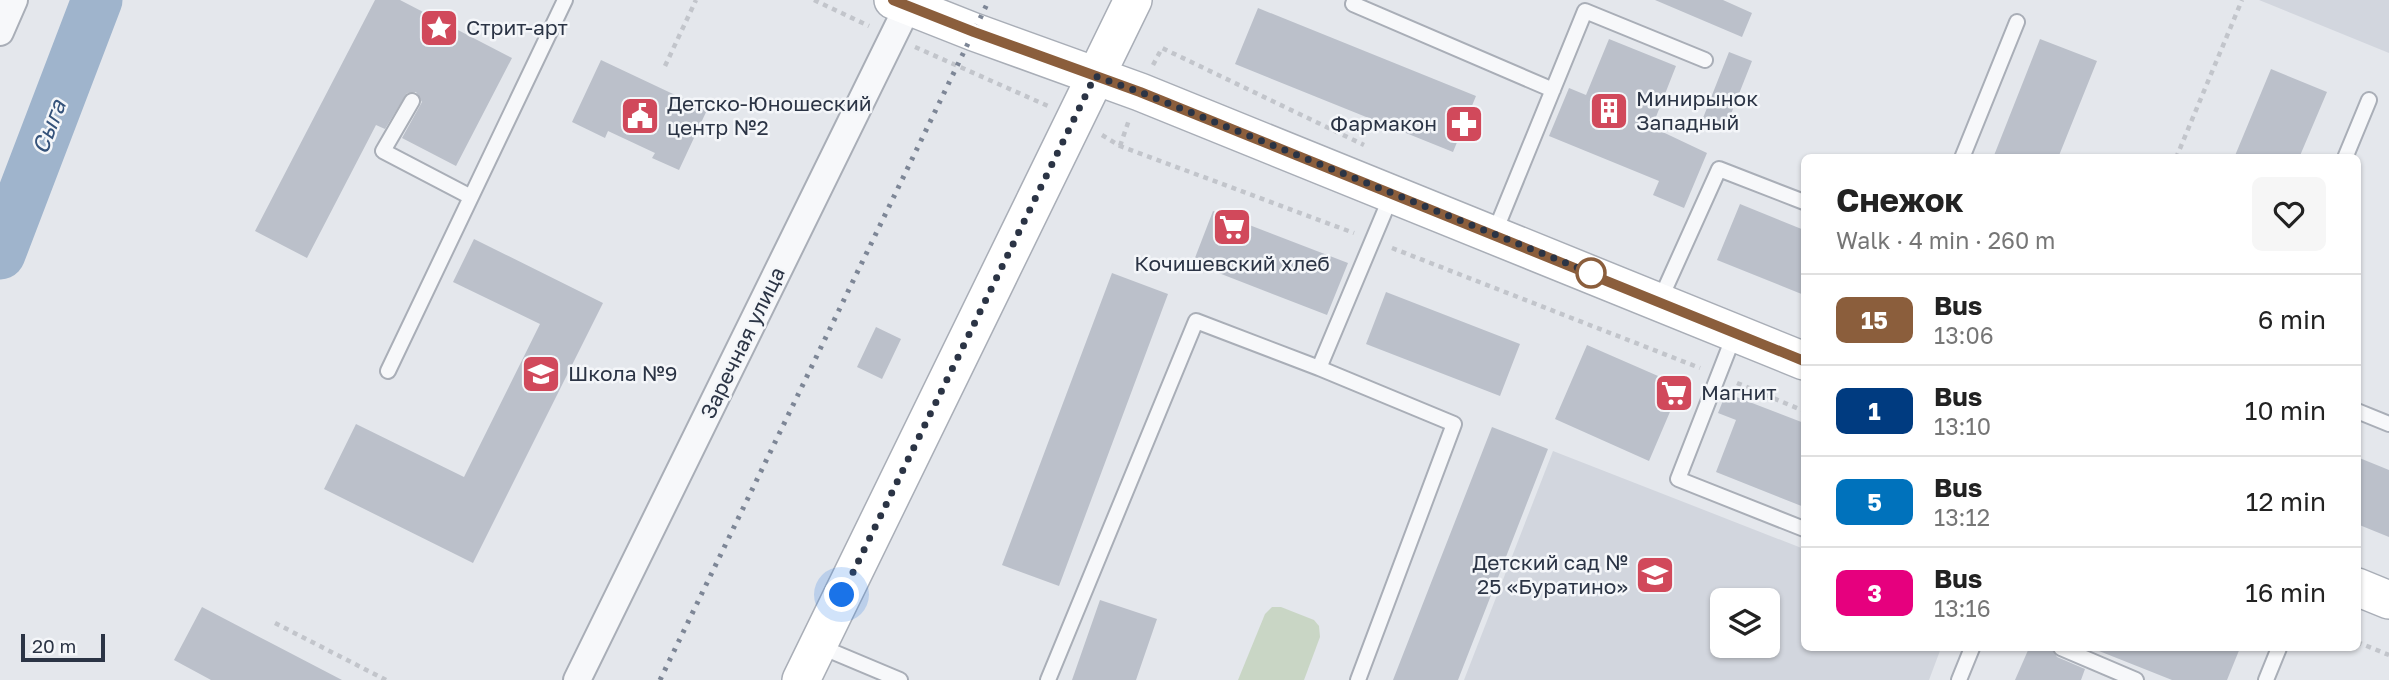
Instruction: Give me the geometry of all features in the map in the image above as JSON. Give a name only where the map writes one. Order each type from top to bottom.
[{"type":"main road","points":[[801,680],[1133,0]]},
{"type":"main road","points":[[898,14],[1140,92],[1801,359]]},
{"type":"main road","points":[[2361,589],[2389,600]]},
{"type":"street","points":[[0,32],[15,0]]},
{"type":"street","name":"Заречная улица","points":[[577,680],[898,14]]},
{"type":"lane","points":[[388,371],[565,0]]},
{"type":"lane","points":[[1353,4],[1553,90]]},
{"type":"lane","points":[[1493,234],[1585,11],[1705,60]]},
{"type":"lane","points":[[1964,154],[2017,22]]},
{"type":"lane","points":[[2347,154],[2369,100]]},
{"type":"lane","points":[[412,101],[383,151],[471,197]]},
{"type":"lane","points":[[1660,301],[1718,169],[1801,201]]},
{"type":"lane","points":[[1319,368],[1392,194]]},
{"type":"lane","points":[[1048,680],[1196,321],[1454,424],[1359,680]]},
{"type":"lane","points":[[1735,332],[1678,479],[1801,527]]},
{"type":"lane","points":[[2361,413],[2389,424]]},
{"type":"lane","points":[[818,646],[900,680]]},
{"type":"lane","points":[[1959,680],[1971,651]]},
{"type":"lane","points":[[2067,651],[2114,676],[2136,680]]},
{"type":"lane","points":[[2266,680],[2278,651]]},
{"type":"path","points":[[665,66],[696,0]]},
{"type":"path","points":[[814,0],[898,14],[1120,146],[1373,240],[1801,410]]},
{"type":"path","points":[[2178,154],[2242,0]]},
{"type":"path","points":[[1120,146],[1132,110]]},
{"type":"path","points":[[275,623],[386,680]]},
{"type":"path","points":[[2361,644],[2389,655]]},
{"type":"shaded area","points":[[2259,0],[2389,0],[2389,53]]},
{"type":"shaded area","name":"Детский сад № 25 «Буратино»","points":[[1553,451],[1801,548],[1801,651],[1940,651],[1929,680],[1464,680]]},
{"type":"green space","points":[[1272,607],[1281,607],[1314,620],[1319,626],[1320,637],[1304,680],[1238,680],[1265,614]]},
{"type":"building","points":[[375,0],[400,0],[512,58],[456,166],[402,138],[422,102],[416,92],[407,93],[385,129],[376,125],[307,258],[255,231]]},
{"type":"building","points":[[1655,0],[1723,0],[1752,13],[1742,37]]},
{"type":"building","points":[[1258,8],[1476,96],[1453,152],[1235,64]]},
{"type":"building","name":"Минирынок Западный","points":[[1609,39],[1676,66],[1652,127],[1707,153],[1684,208],[1653,195],[1659,181],[1549,136],[1569,88],[1586,95]]},
{"type":"building","points":[[2040,39],[2097,61],[2060,154],[1995,154]]},
{"type":"building","points":[[1729,52],[1752,61],[1725,129],[1703,118]]},
{"type":"building","name":"Детско-Юношеский центр №2","points":[[601,60],[707,110],[679,170],[652,158],[655,153],[608,131],[605,138],[572,122]]},
{"type":"building","points":[[2271,69],[2327,92],[2301,154],[2236,154]]},
{"type":"building","points":[[1740,204],[1801,229],[1801,294],[1717,260]]},
{"type":"building","points":[[1213,211],[1348,263],[1327,315],[1193,263]]},
{"type":"building","name":"Школа №9","points":[[474,239],[603,303],[473,563],[324,489],[356,424],[464,477],[540,324],[453,282]]},
{"type":"building","points":[[1112,273],[1168,294],[1059,586],[1002,565]]},
{"type":"building","points":[[1386,292],[1520,344],[1500,396],[1366,344]]},
{"type":"building","points":[[876,327],[901,339],[882,379],[857,367]]},
{"type":"building","points":[[1587,345],[1681,386],[1649,461],[1555,419]]},
{"type":"building","points":[[1726,393],[1801,422],[1801,506],[1716,472],[1736,420],[1718,413]]},
{"type":"building","points":[[1492,427],[1548,449],[1458,680],[1393,680]]},
{"type":"building","points":[[2361,459],[2389,470],[2389,537],[2361,526]]},
{"type":"building","points":[[1100,600],[1157,619],[1136,680],[1072,680]]},
{"type":"building","points":[[202,607],[342,680],[211,680],[174,660]]},
{"type":"building","points":[[2028,651],[2054,651],[2057,657],[2085,669],[2081,680],[2015,680]]},
{"type":"building","points":[[2099,651],[2239,651],[2227,680],[2172,680]]},
{"type":"waterway","name":"Сыга","points":[[0,254],[97,0]]},
{"type":"railway","points":[[660,680],[989,0]]},
{"type":"bus line","name":"15","points":[[893,0],[1140,92],[1801,360]]},
{"type":"place","name":"Стрит-арт","points":[[439,28]]},
{"type":"place","name":"Минирынок Западный","points":[[1609,111]]},
{"type":"place","name":"Детско-Юношеский центр №2","points":[[640,116]]},
{"type":"place","name":"Фармакон","points":[[1464,124]]},
{"type":"place","name":"Кочишевский хлеб","points":[[1232,227]]},
{"type":"place","name":"Школа №9","points":[[541,374]]},
{"type":"place","name":"Магнит","points":[[1674,393]]},
{"type":"place","name":"Детский сад № 25 «Буратино»","points":[[1655,575]]},
{"type":"route","points":[[842,595],[1095,76],[1591,273]]}]
